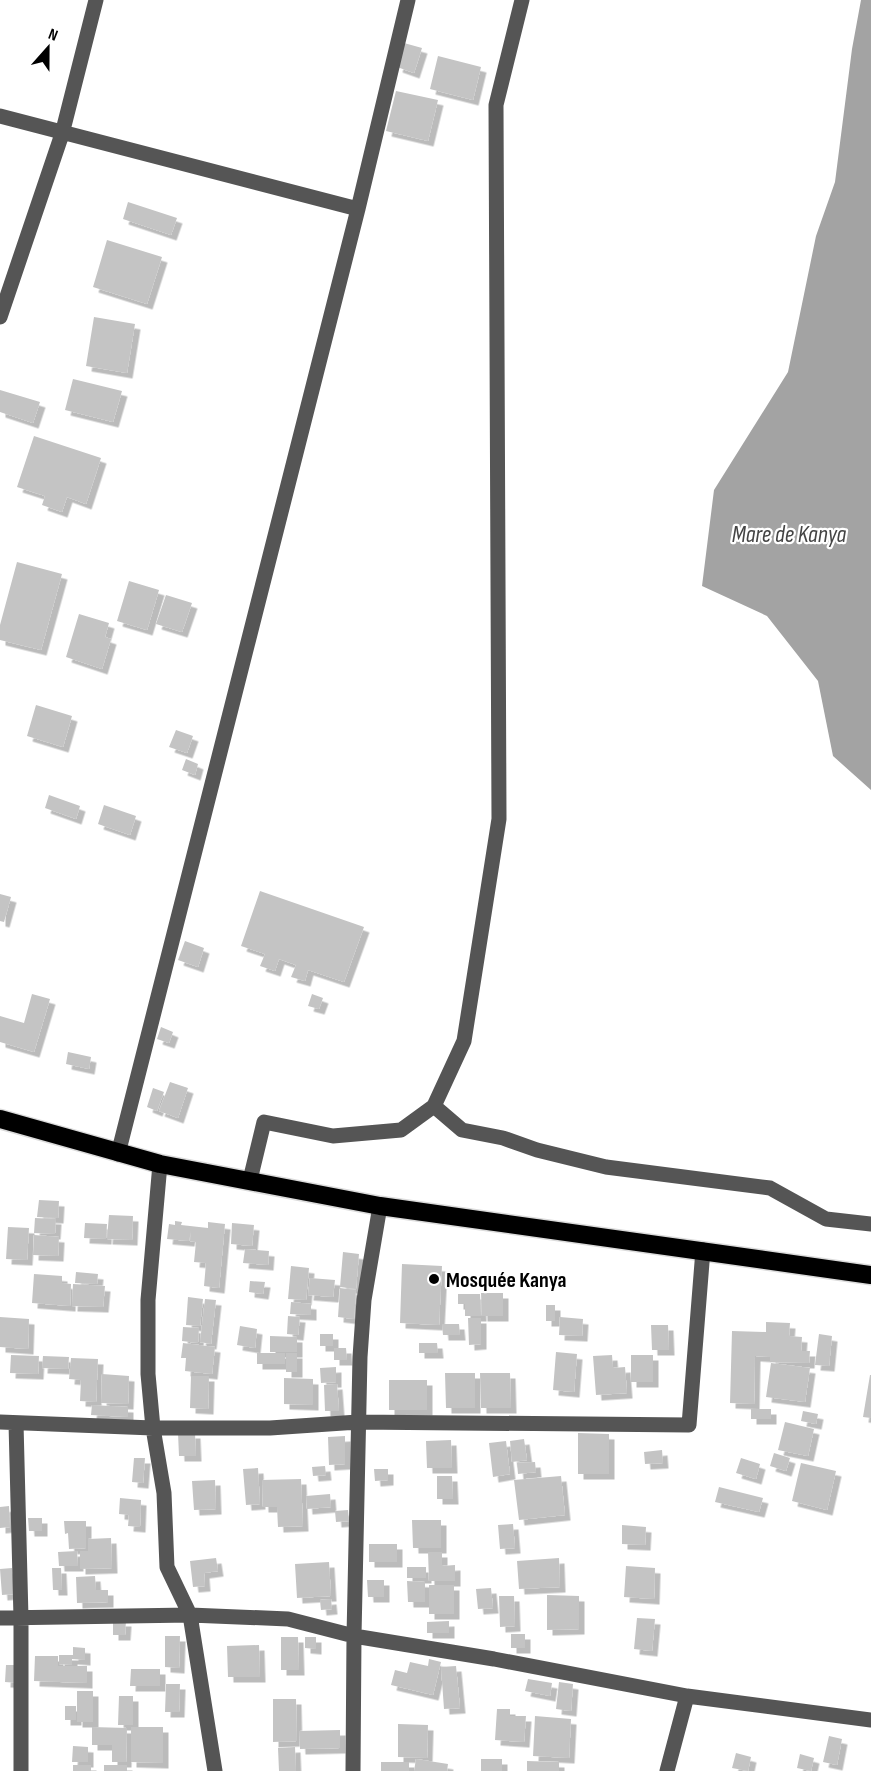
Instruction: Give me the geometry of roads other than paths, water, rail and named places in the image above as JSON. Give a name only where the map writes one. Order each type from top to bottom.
[{"type":"highway","points":[[0,1119],[160,1164],[380,1206],[871,1275]]},
{"type":"street","points":[[0,317],[62,134],[96,0]]},
{"type":"street","points":[[118,1154],[358,209],[408,0]]},
{"type":"street","points":[[250,1180],[264,1122],[333,1136],[401,1130],[434,1106],[464,1041],[499,819],[496,105],[522,0]]},
{"type":"street","points":[[0,116],[62,134],[358,209]]},
{"type":"street","points":[[434,1106],[462,1130],[502,1138],[537,1150],[606,1167],[770,1188],[826,1219],[871,1224]]},
{"type":"street","points":[[160,1164],[148,1300],[148,1374],[153,1428],[164,1493],[167,1567],[190,1615],[216,1771]]},
{"type":"street","points":[[353,1771],[358,1422],[364,1299],[380,1206]]},
{"type":"street","points":[[0,1422],[153,1428],[270,1428],[358,1422],[690,1425],[703,1250]]},
{"type":"street","points":[[16,1423],[21,1618],[21,1771]]},
{"type":"street","points":[[0,1618],[190,1615],[288,1619],[354,1636],[494,1659],[687,1696],[871,1720]]},
{"type":"street","points":[[667,1771],[687,1696]]},
{"type":"water","name":"Mare de Kanya","points":[[861,0],[871,0],[871,790],[833,756],[818,681],[767,616],[702,586],[714,490],[788,372],[816,236],[835,182],[852,49]]},
{"type":"place","name":"Mosquée Kanya","points":[[434,1279]]}]
